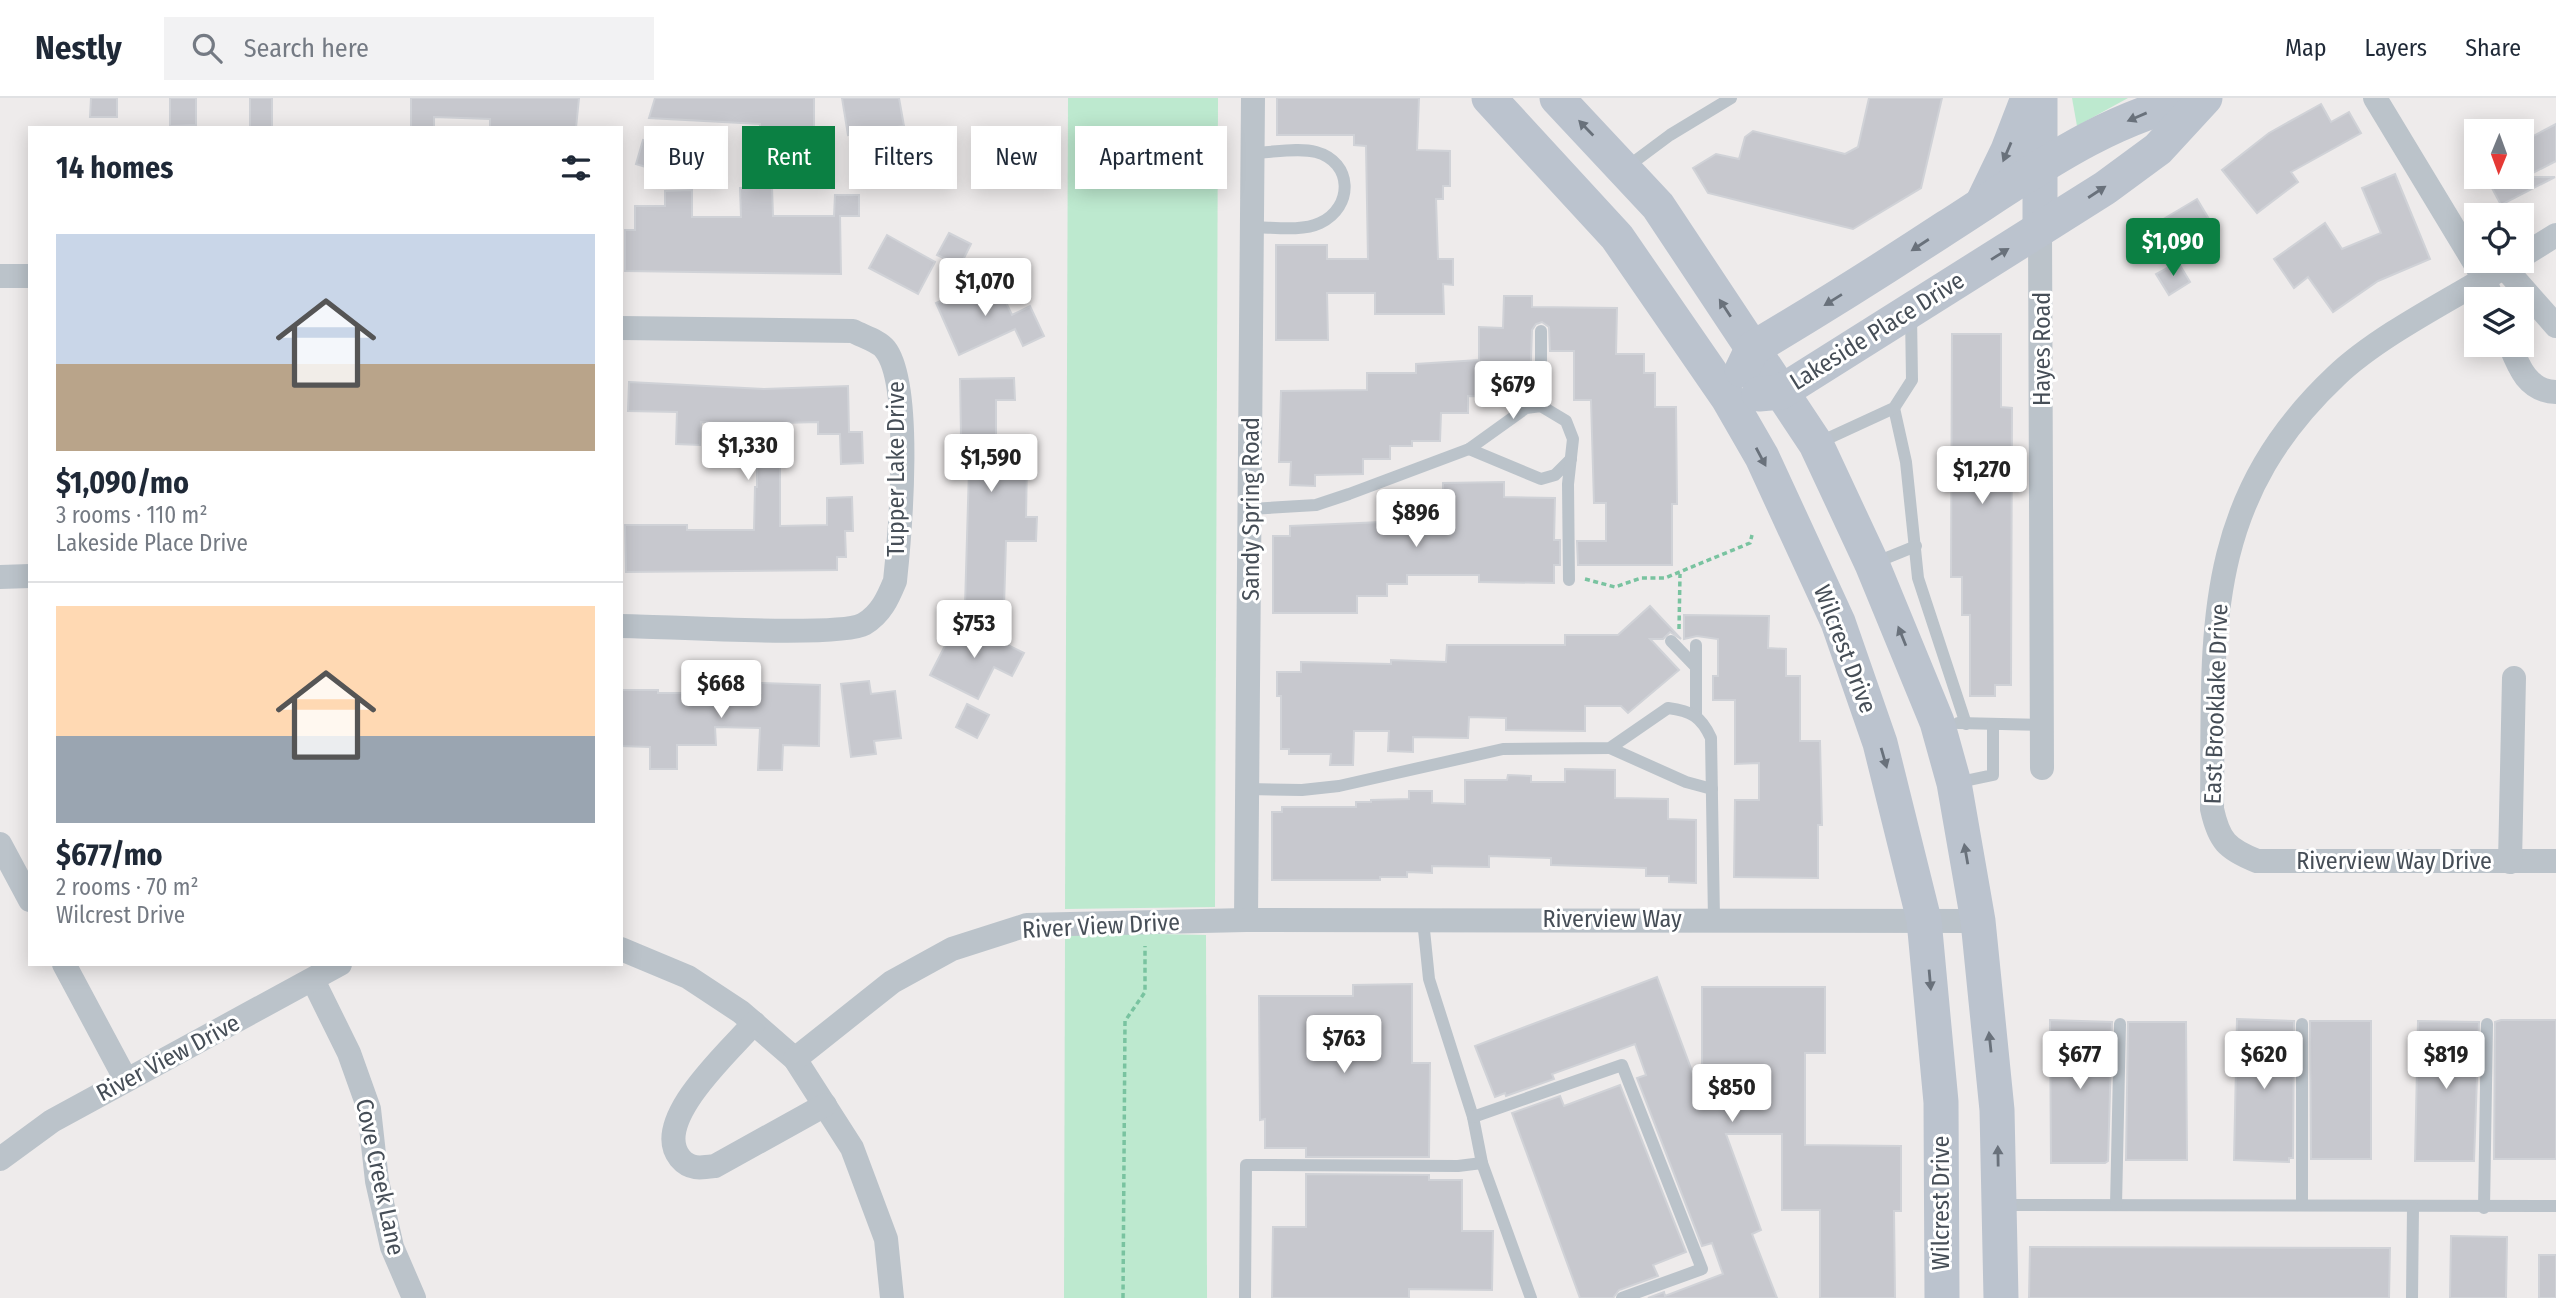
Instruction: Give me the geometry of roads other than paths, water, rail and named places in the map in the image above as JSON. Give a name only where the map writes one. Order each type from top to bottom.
[{"type":"main road","name":"Wilcrest Drive","points":[[1489,98],[1617,237],[1728,398],[1762,457],[1838,622],[1880,743],[1924,920],[1941,1102],[1942,1298]]},
{"type":"main road","points":[[1557,98],[1658,206],[1816,444],[1872,564],[1952,723],[1954,783],[1978,921],[1997,1110],[2001,1298]]},
{"type":"main road","points":[[1982,205],[2008,150],[2028,98]]},
{"type":"main road","name":"Hayes Road","points":[[2040,98],[2040,229]]},
{"type":"main road","name":"Lakeside Place Drive","points":[[1728,398],[1781,392],[1910,311],[2040,229],[2158,149],[2204,98]]},
{"type":"main road","name":"Lakeside Place Drive","points":[[1752,349],[1891,264],[2040,167],[2101,132],[2155,109],[2204,98]]},
{"type":"main road","points":[[1891,264],[1910,311]]},
{"type":"main road","points":[[1728,398],[1752,349]]},
{"type":"street","name":"Sandy Spring Road","points":[[1246,920],[1253,98]]},
{"type":"street","points":[[2375,98],[2464,220]]},
{"type":"street","name":"Hayes Road","points":[[2040,229],[2042,768]]},
{"type":"street","name":"East Brooklake Drive","points":[[2534,251],[2556,235]]},
{"type":"street","points":[[2503,273],[2556,326]]},
{"type":"street","name":"East Brooklake Drive","points":[[2233,852],[2217,832],[2212,809],[2214,638],[2225,561],[2239,513],[2265,465],[2294,421],[2337,375],[2376,346],[2503,273]]},
{"type":"street","points":[[0,276],[28,276]]},
{"type":"street","name":"Tupper Lake Drive","points":[[623,328],[853,331],[884,347],[898,372],[901,402],[899,544],[895,581],[884,608],[863,625],[828,630],[623,626]]},
{"type":"street","points":[[2516,357],[2531,385],[2544,392],[2556,392]]},
{"type":"street","points":[[0,577],[28,576]]},
{"type":"street","points":[[2510,862],[2514,678]]},
{"type":"street","points":[[0,844],[28,896]]},
{"type":"street","name":"Riverview Way Drive","points":[[2233,852],[2257,861],[2556,862]]},
{"type":"street","name":"Riverview Way","points":[[1246,920],[1978,921]]},
{"type":"street","name":"River View Drive","points":[[795,1059],[892,982],[952,948],[1027,925],[1246,920]]},
{"type":"street","points":[[623,950],[688,977],[754,1023],[795,1059],[852,1147],[886,1239],[892,1298]]},
{"type":"street","points":[[65,966],[126,1080]]},
{"type":"street","name":"River View Drive","points":[[0,1158],[52,1121],[337,966]]},
{"type":"street","name":"Cove Creek Lane","points":[[313,980],[349,1053],[369,1109],[377,1181],[389,1234],[414,1298]]},
{"type":"street","points":[[754,1023],[680,1109],[673,1140],[677,1154],[686,1164],[698,1169],[715,1166],[825,1105]]},
{"type":"lane","points":[[1625,168],[1670,135],[1731,98]]},
{"type":"lane","points":[[1251,153],[1315,151],[1335,161],[1345,176],[1346,193],[1338,211],[1320,223],[1304,227],[1251,227]]},
{"type":"lane","points":[[1816,444],[1894,408],[1912,380],[1910,311]]},
{"type":"lane","points":[[1541,331],[1541,406]]},
{"type":"lane","points":[[1251,509],[1316,505],[1469,449],[1526,408],[1541,406],[1560,415],[1571,429],[1568,484],[1569,580]]},
{"type":"lane","points":[[1894,408],[1906,462],[1918,578],[1952,723],[2042,725]]},
{"type":"lane","points":[[1469,449],[1541,479],[1555,475],[1571,459]]},
{"type":"lane","points":[[1872,564],[1916,546]]},
{"type":"lane","points":[[1674,645],[1696,667]]},
{"type":"lane","points":[[1696,645],[1696,716]]},
{"type":"lane","points":[[1609,748],[1668,708],[1688,711],[1703,722],[1710,738],[1714,919]]},
{"type":"lane","points":[[1954,783],[1993,775],[1993,724]]},
{"type":"lane","points":[[1248,789],[1302,790],[1339,786],[1503,749],[1609,748],[1686,782],[1712,789]]},
{"type":"lane","points":[[1423,920],[1429,979],[1474,1117],[1482,1163],[1531,1298]]},
{"type":"lane","points":[[2116,1205],[2120,1024]]},
{"type":"lane","points":[[2302,1024],[2302,1204]]},
{"type":"lane","points":[[2484,1208],[2487,1024]]},
{"type":"lane","points":[[1474,1117],[1622,1065],[1702,1269],[1622,1298]]},
{"type":"lane","points":[[1245,1298],[1246,1165],[1458,1166],[1482,1163]]},
{"type":"lane","points":[[1999,1205],[2302,1204],[2413,1208],[2556,1206]]},
{"type":"lane","points":[[2412,1298],[2413,1208]]}]
